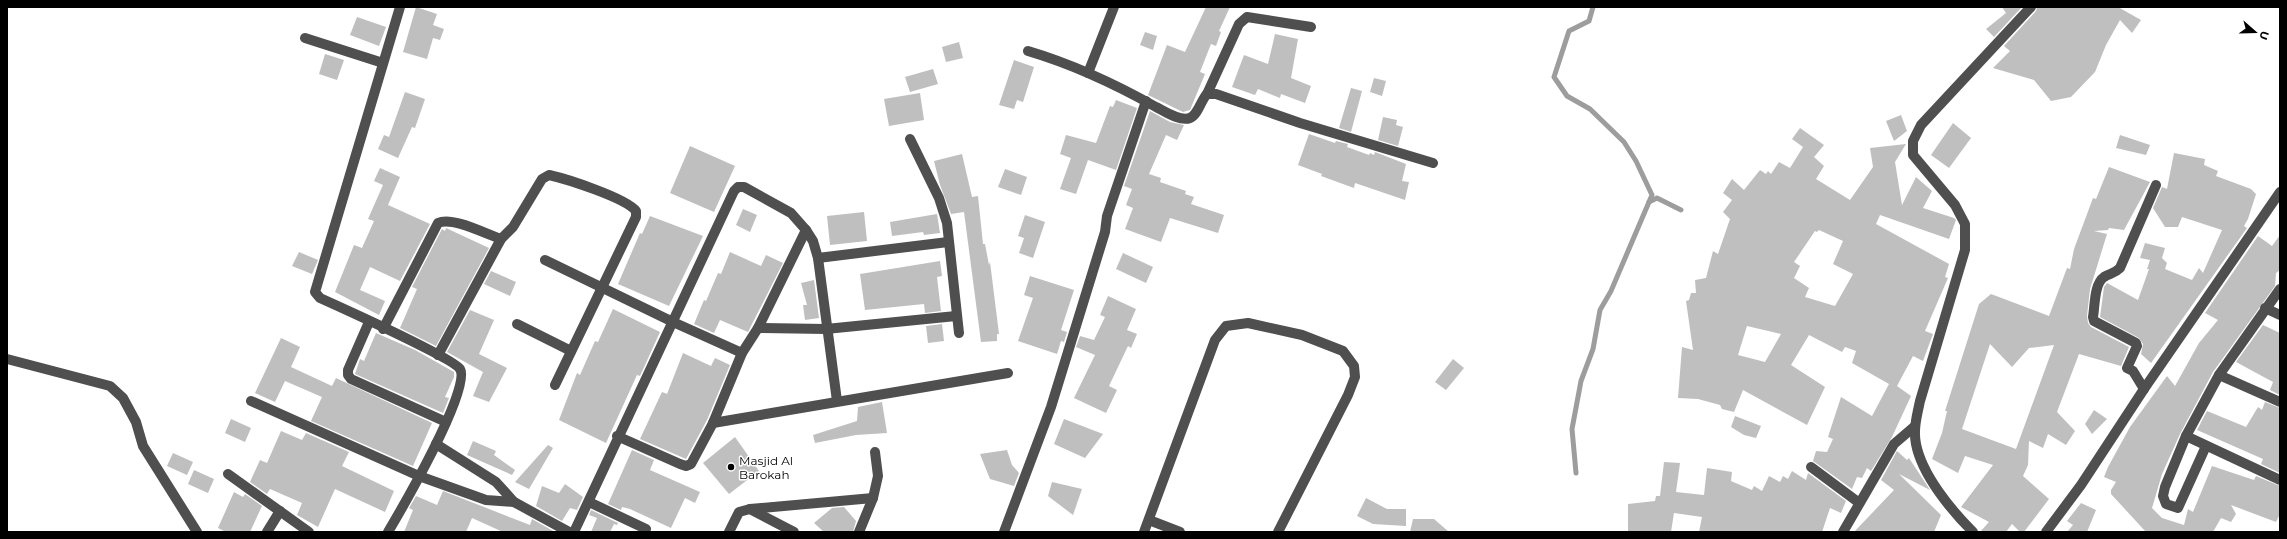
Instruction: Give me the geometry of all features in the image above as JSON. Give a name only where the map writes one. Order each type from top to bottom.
[{"type":"street","points":[[388,532],[436,444],[458,397],[463,378],[459,367],[438,355],[320,298],[315,292],[400,7]]},
{"type":"street","points":[[1088,73],[1114,7]]},
{"type":"street","points":[[1973,532],[1956,514],[1921,461],[1916,443],[1915,426],[1923,388],[1965,250],[1965,224],[1955,205],[1912,155],[1913,141],[1921,125],[2031,7]]},
{"type":"street","points":[[1028,51],[1088,73],[1146,101],[1164,112],[1189,119],[1194,116],[1208,94],[1239,24],[1247,17],[1255,17],[1311,27]]},
{"type":"street","points":[[305,38],[384,63]]},
{"type":"street","points":[[1208,94],[1216,94],[1300,123],[1433,163]]},
{"type":"street","points":[[1004,532],[1051,407],[1105,232],[1107,216],[1146,101]]},
{"type":"street","points":[[910,139],[939,198],[946,223],[959,333]]},
{"type":"street","points":[[438,355],[501,239],[513,227],[542,179],[549,175],[562,178],[626,203],[636,211],[636,217],[555,385]]},
{"type":"street","points":[[2144,389],[2133,371],[2127,368],[2137,346],[2136,343],[2094,321],[2093,317],[2099,282],[2104,276],[2115,274],[2120,268],[2156,185]]},
{"type":"street","points":[[574,532],[590,502],[617,436],[673,322],[734,191],[738,187],[744,187],[791,213],[813,240],[818,258],[826,329],[837,401]]},
{"type":"street","points":[[2046,532],[2081,485],[2144,389],[2280,192]]},
{"type":"street","points":[[383,329],[438,223],[443,220],[453,222],[501,239]]},
{"type":"street","points":[[617,436],[686,466],[691,464],[713,423],[742,353],[758,328],[806,230]]},
{"type":"street","points":[[818,258],[948,242]]},
{"type":"street","points":[[546,260],[602,289],[742,353]]},
{"type":"street","points":[[2206,446],[2178,508],[2166,504],[2163,496],[2165,487],[2186,436],[2219,375],[2265,308],[2280,289]]},
{"type":"street","points":[[2265,308],[2280,315]]},
{"type":"street","points":[[758,328],[826,329],[956,316]]},
{"type":"street","points":[[369,322],[348,370],[348,375],[351,379],[446,422]]},
{"type":"street","points":[[1144,532],[1215,340],[1226,326],[1248,323],[1302,335],[1343,351],[1354,366],[1354,377],[1348,395],[1278,532]]},
{"type":"street","points":[[517,324],[572,351]]},
{"type":"street","points":[[7,359],[110,386],[123,398],[136,422],[143,446],[197,532]]},
{"type":"street","points":[[713,423],[1008,373]]},
{"type":"street","points":[[2219,375],[2280,402]]},
{"type":"street","points":[[251,401],[419,476],[486,500],[514,502]]},
{"type":"street","points":[[1843,532],[1858,502],[1894,444],[1915,426]]},
{"type":"street","points":[[2186,436],[2280,480]]},
{"type":"street","points":[[436,444],[496,482],[514,502],[569,532]]},
{"type":"street","points":[[859,532],[873,498],[878,476],[875,452]]},
{"type":"street","points":[[1811,467],[1858,502]]},
{"type":"street","points":[[228,474],[307,532]]},
{"type":"street","points":[[729,532],[739,512],[750,509],[873,498]]},
{"type":"street","points":[[590,502],[646,529]]},
{"type":"street","points":[[750,509],[794,532]]},
{"type":"street","points":[[267,532],[280,511]]},
{"type":"street","points":[[1149,520],[1180,532]]},
{"type":"building","points":[[416,7],[437,14],[433,25],[444,29],[440,40],[433,38],[427,59],[403,52]]},
{"type":"building","points":[[1206,7],[1230,7],[1219,31],[1221,32],[1216,46],[1211,44],[1200,72],[1205,74],[1190,110],[1183,112],[1148,95],[1167,45],[1185,52]]},
{"type":"building","points":[[2002,7],[2022,7],[1994,37],[1986,29],[2006,13]]},
{"type":"building","points":[[2037,7],[2118,7],[2141,20],[2132,33],[2120,20],[2106,45],[2095,72],[2071,97],[2051,101],[2034,80],[1993,68],[2010,51],[2004,46],[2036,11]]},
{"type":"building","points":[[357,17],[386,27],[379,46],[350,35]]},
{"type":"building","points":[[1145,32],[1157,36],[1153,50],[1140,45]]},
{"type":"building","points":[[1275,34],[1298,39],[1291,78],[1311,86],[1305,103],[1281,94],[1280,98],[1258,89],[1255,95],[1232,87],[1244,55],[1268,64]]},
{"type":"building","points":[[959,42],[963,58],[946,62],[942,47]]},
{"type":"building","points":[[325,54],[344,60],[337,80],[319,74]]},
{"type":"building","points":[[1014,60],[1034,67],[1023,102],[1017,100],[1014,109],[999,105]]},
{"type":"building","points":[[933,69],[938,84],[910,92],[905,77]]},
{"type":"building","points":[[1374,78],[1386,81],[1382,96],[1370,92]]},
{"type":"building","points":[[1351,88],[1362,91],[1351,132],[1339,128]]},
{"type":"building","points":[[405,92],[425,99],[415,128],[412,127],[398,158],[378,149],[384,135],[389,137]]},
{"type":"building","points":[[920,93],[924,120],[889,126],[884,99]]},
{"type":"building","points":[[1116,100],[1137,108],[1116,170],[1088,160],[1076,194],[1060,189],[1071,158],[1060,154],[1066,135],[1096,143],[1110,106],[1113,107]]},
{"type":"building","points":[[1150,111],[1170,122],[1184,125],[1177,140],[1166,135],[1149,174],[1161,178],[1160,182],[1186,191],[1185,194],[1194,197],[1191,204],[1224,215],[1218,233],[1170,218],[1161,242],[1125,229],[1133,208],[1126,205],[1132,189],[1124,186]]},
{"type":"building","points":[[1901,115],[1907,131],[1894,141],[1886,121]]},
{"type":"building","points":[[1383,117],[1397,120],[1396,125],[1403,127],[1398,146],[1378,140]]},
{"type":"building","points":[[1953,123],[1971,138],[1949,168],[1931,155]]},
{"type":"building","points":[[1800,128],[1824,145],[1814,157],[1824,166],[1816,179],[1850,200],[1873,167],[1870,148],[1906,144],[1895,162],[1902,205],[1916,177],[1932,191],[1923,208],[1956,220],[1949,239],[1880,215],[1876,224],[1949,264],[1945,277],[1948,278],[1925,331],[1933,334],[1923,361],[1913,356],[1897,386],[1911,396],[1892,437],[1871,471],[1867,468],[1862,478],[1857,477],[1852,489],[1813,461],[1816,451],[1827,452],[1833,439],[1828,437],[1841,397],[1872,416],[1889,384],[1852,363],[1856,351],[1845,347],[1842,352],[1809,335],[1791,365],[1825,387],[1807,425],[1743,390],[1734,412],[1722,409],[1720,405],[1698,399],[1678,398],[1682,347],[1693,350],[1686,301],[1689,300],[1691,293],[1696,293],[1695,280],[1706,278],[1713,251],[1718,254],[1730,219],[1723,212],[1732,200],[1723,193],[1732,179],[1744,190],[1760,170],[1766,174],[1768,171],[1771,174],[1779,162],[1790,168],[1803,147],[1792,139]],"holes":[[[1819,230],[1843,241],[1833,264],[1853,274],[1835,306],[1805,297],[1809,288],[1794,278],[1800,266],[1794,262],[1815,231],[1817,232]],[[1747,326],[1781,334],[1765,362],[1738,355]]]},
{"type":"building","points":[[1309,134],[1335,143],[1336,141],[1348,144],[1347,147],[1369,155],[1370,153],[1374,155],[1375,152],[1406,164],[1402,181],[1409,182],[1405,200],[1355,183],[1354,188],[1321,176],[1322,174],[1298,165]]},
{"type":"building","points":[[2120,135],[2150,145],[2146,155],[2116,148]]},
{"type":"building","points":[[690,146],[735,166],[714,212],[670,193]]},
{"type":"building","points":[[2174,153],[2205,159],[2204,165],[2218,171],[2216,176],[2251,189],[2256,194],[2248,219],[2244,226],[2247,228],[2151,363],[2141,354],[2143,344],[2139,338],[2100,317],[2104,287],[2107,283],[2138,300],[2149,269],[2147,269],[2150,260],[2140,258],[2145,243],[2165,248],[2162,258],[2167,263],[2165,269],[2192,280],[2199,268],[2203,273],[2222,230],[2182,217],[2178,227],[2165,227],[2153,208],[2162,187],[2167,189]]},
{"type":"building","points":[[962,154],[972,197],[978,196],[983,244],[985,244],[989,265],[990,262],[999,334],[997,334],[997,341],[981,342],[964,212],[951,214],[940,185],[934,161]]},
{"type":"building","points":[[2109,167],[2150,182],[2124,230],[2109,228],[2108,230],[2094,231],[2107,234],[2090,289],[2087,316],[2088,323],[2091,327],[2129,347],[2121,366],[2079,354],[2057,412],[2075,431],[2066,445],[2048,434],[2043,448],[2029,441],[2028,465],[2023,476],[2049,499],[2024,532],[2020,532],[2012,524],[2006,532],[1980,532],[1989,522],[1961,507],[1993,465],[1965,456],[1958,473],[1932,459],[1942,433],[1947,411],[1945,411],[1979,304],[1991,294],[2049,316],[2067,268],[2070,269],[2074,249],[2093,198],[2096,199]],"holes":[[[1990,344],[2012,367],[2029,348],[2054,345],[2016,449],[1962,429]]]},
{"type":"building","points":[[380,168],[400,177],[388,205],[430,224],[400,281],[370,267],[360,290],[385,301],[379,315],[335,292],[354,245],[362,248],[374,221],[368,219],[383,185],[374,181]]},
{"type":"building","points":[[1005,169],[1027,177],[1021,195],[998,187]]},
{"type":"building","points":[[743,209],[757,215],[750,232],[736,225]]},
{"type":"building","points":[[864,212],[867,241],[830,245],[827,216]]},
{"type":"building","points":[[937,214],[940,233],[924,235],[923,232],[892,236],[890,222]]},
{"type":"building","points":[[1025,215],[1045,222],[1033,258],[1019,253],[1024,238],[1018,236]]},
{"type":"building","points":[[650,216],[703,236],[669,306],[618,284],[640,233],[642,234]]},
{"type":"building","points":[[446,228],[489,248],[436,346],[400,328],[417,289],[412,287],[442,229],[445,231]]},
{"type":"building","points":[[2280,235],[2280,270],[2276,273],[2275,286],[2213,372],[2180,434],[2162,474],[2152,508],[2162,518],[2184,525],[2188,509],[2193,512],[2212,466],[2254,480],[2256,476],[2280,486],[2280,514],[2276,522],[2231,505],[2236,514],[2231,522],[2221,518],[2213,532],[2146,532],[2111,494],[2111,490],[2116,482],[2104,477],[2108,467],[2130,427],[2167,376],[2175,386],[2199,343],[2218,320],[2205,313],[2258,236],[2272,246]]},
{"type":"building","points":[[299,252],[318,260],[312,274],[292,266]]},
{"type":"building","points":[[730,252],[761,266],[766,255],[783,263],[748,332],[720,320],[714,333],[694,324],[718,273],[721,274]]},
{"type":"building","points":[[1123,253],[1153,267],[1146,283],[1116,269]]},
{"type":"building","points":[[940,261],[942,276],[937,277],[941,311],[925,313],[924,304],[865,310],[860,274]]},
{"type":"building","points":[[491,271],[516,282],[510,296],[484,284]]},
{"type":"building","points":[[1030,276],[1074,290],[1061,330],[1067,332],[1064,342],[1061,341],[1057,354],[1018,341],[1033,298],[1024,295]]},
{"type":"building","points":[[814,280],[819,318],[805,320],[803,305],[807,305],[801,283]]},
{"type":"building","points":[[1108,296],[1136,309],[1127,330],[1137,334],[1131,348],[1128,346],[1109,386],[1117,390],[1106,413],[1074,398],[1095,355],[1076,347],[1080,336],[1094,340],[1105,317],[1100,315]]},
{"type":"building","points":[[613,309],[660,332],[640,376],[637,375],[606,443],[559,420],[577,373],[580,375],[595,341],[598,342]]},
{"type":"building","points":[[470,310],[494,320],[479,354],[507,368],[489,402],[473,396],[483,372],[447,352]]},
{"type":"building","points":[[942,324],[944,341],[928,343],[926,326]]},
{"type":"building","points":[[2263,325],[2280,333],[2280,395],[2270,390],[2273,382],[2236,362]]},
{"type":"building","points":[[376,333],[415,350],[454,372],[454,377],[445,397],[449,398],[443,413],[355,374],[360,359],[364,361]]},
{"type":"building","points":[[281,338],[300,347],[291,367],[332,386],[336,378],[432,423],[413,466],[311,421],[322,397],[285,381],[275,402],[255,393]]},
{"type":"building","points":[[683,353],[711,366],[715,358],[730,365],[707,420],[686,459],[640,439],[662,392],[667,394]]},
{"type":"building","points":[[1453,359],[1464,368],[1446,390],[1435,382]]},
{"type":"building","points":[[882,402],[887,433],[856,435],[815,443],[813,435],[857,421],[858,407]]},
{"type":"building","points":[[2265,402],[2280,408],[2280,473],[2261,464],[2263,459],[2197,430],[2207,411],[2246,427],[2258,407],[2262,410]]},
{"type":"building","points":[[2094,410],[2107,419],[2092,434],[2085,424]]},
{"type":"building","points":[[1735,416],[1761,426],[1756,438],[1744,435],[1731,427]]},
{"type":"building","points":[[231,419],[251,428],[245,442],[225,433]]},
{"type":"building","points":[[1064,419],[1103,434],[1085,458],[1054,444]]},
{"type":"building","points":[[281,431],[302,440],[306,433],[349,452],[342,466],[394,491],[385,512],[335,489],[318,527],[297,515],[302,503],[270,489],[267,494],[250,482],[260,460],[267,463]]},
{"type":"building","name":"Masjid Al Barokah","points":[[735,437],[759,471],[729,494],[703,463]]},
{"type":"building","points":[[473,441],[496,451],[494,455],[515,470],[512,475],[467,455]]},
{"type":"building","points":[[548,445],[553,448],[529,489],[515,482]]},
{"type":"building","points":[[632,450],[654,460],[650,470],[700,492],[695,503],[685,498],[671,528],[630,509],[622,507],[621,510],[608,504]]},
{"type":"building","points":[[1007,450],[1012,465],[1019,473],[1014,486],[990,479],[980,454]]},
{"type":"building","points":[[1897,451],[1907,460],[1909,458],[1930,490],[1899,474],[1941,515],[1934,532],[1854,532],[1894,490],[1881,480]]},
{"type":"building","points":[[173,453],[193,462],[187,475],[167,466]]},
{"type":"building","points":[[1664,462],[1680,463],[1676,492],[1704,495],[1707,468],[1732,472],[1731,481],[1752,490],[1754,486],[1762,491],[1769,476],[1780,482],[1783,476],[1788,479],[1792,471],[1806,480],[1808,473],[1846,501],[1841,513],[1830,508],[1822,532],[1699,532],[1702,517],[1674,513],[1671,532],[1628,532],[1628,504],[1655,501],[1656,496],[1660,496]]},
{"type":"building","points":[[194,470],[214,479],[208,493],[188,484]]},
{"type":"building","points":[[1052,482],[1082,489],[1073,515],[1048,496]]},
{"type":"building","points":[[565,484],[583,497],[577,510],[570,508],[562,521],[536,506],[542,486],[559,493]]},
{"type":"building","points":[[443,491],[530,525],[532,519],[555,532],[503,532],[472,518],[466,532],[404,532],[413,510],[409,508],[416,496],[437,505]]},
{"type":"building","points":[[234,492],[243,497],[245,494],[262,506],[250,532],[226,532],[218,528]]},
{"type":"building","points":[[1366,498],[1387,509],[1406,509],[1406,526],[1373,524],[1357,516]]},
{"type":"building","points":[[2081,503],[2096,510],[2087,532],[2067,532],[2073,525],[2067,521]]},
{"type":"building","points":[[844,507],[856,521],[853,532],[824,532],[814,523],[832,508]]},
{"type":"building","points":[[591,510],[618,523],[617,525],[614,524],[610,532],[591,532],[597,518],[589,515]]},
{"type":"building","points":[[1413,519],[1434,519],[1449,532],[1410,532]]},
{"type":"waterway","points":[[1576,473],[1572,429],[1581,381],[1593,349],[1600,310],[1611,291],[1652,195],[1636,161],[1624,142],[1590,109],[1567,96],[1554,77],[1569,31],[1589,21],[1593,7]]},
{"type":"waterway","points":[[1649,202],[1657,198],[1681,210]]},
{"type":"place","name":"Masjid Al Barokah","points":[[731,467]]}]
